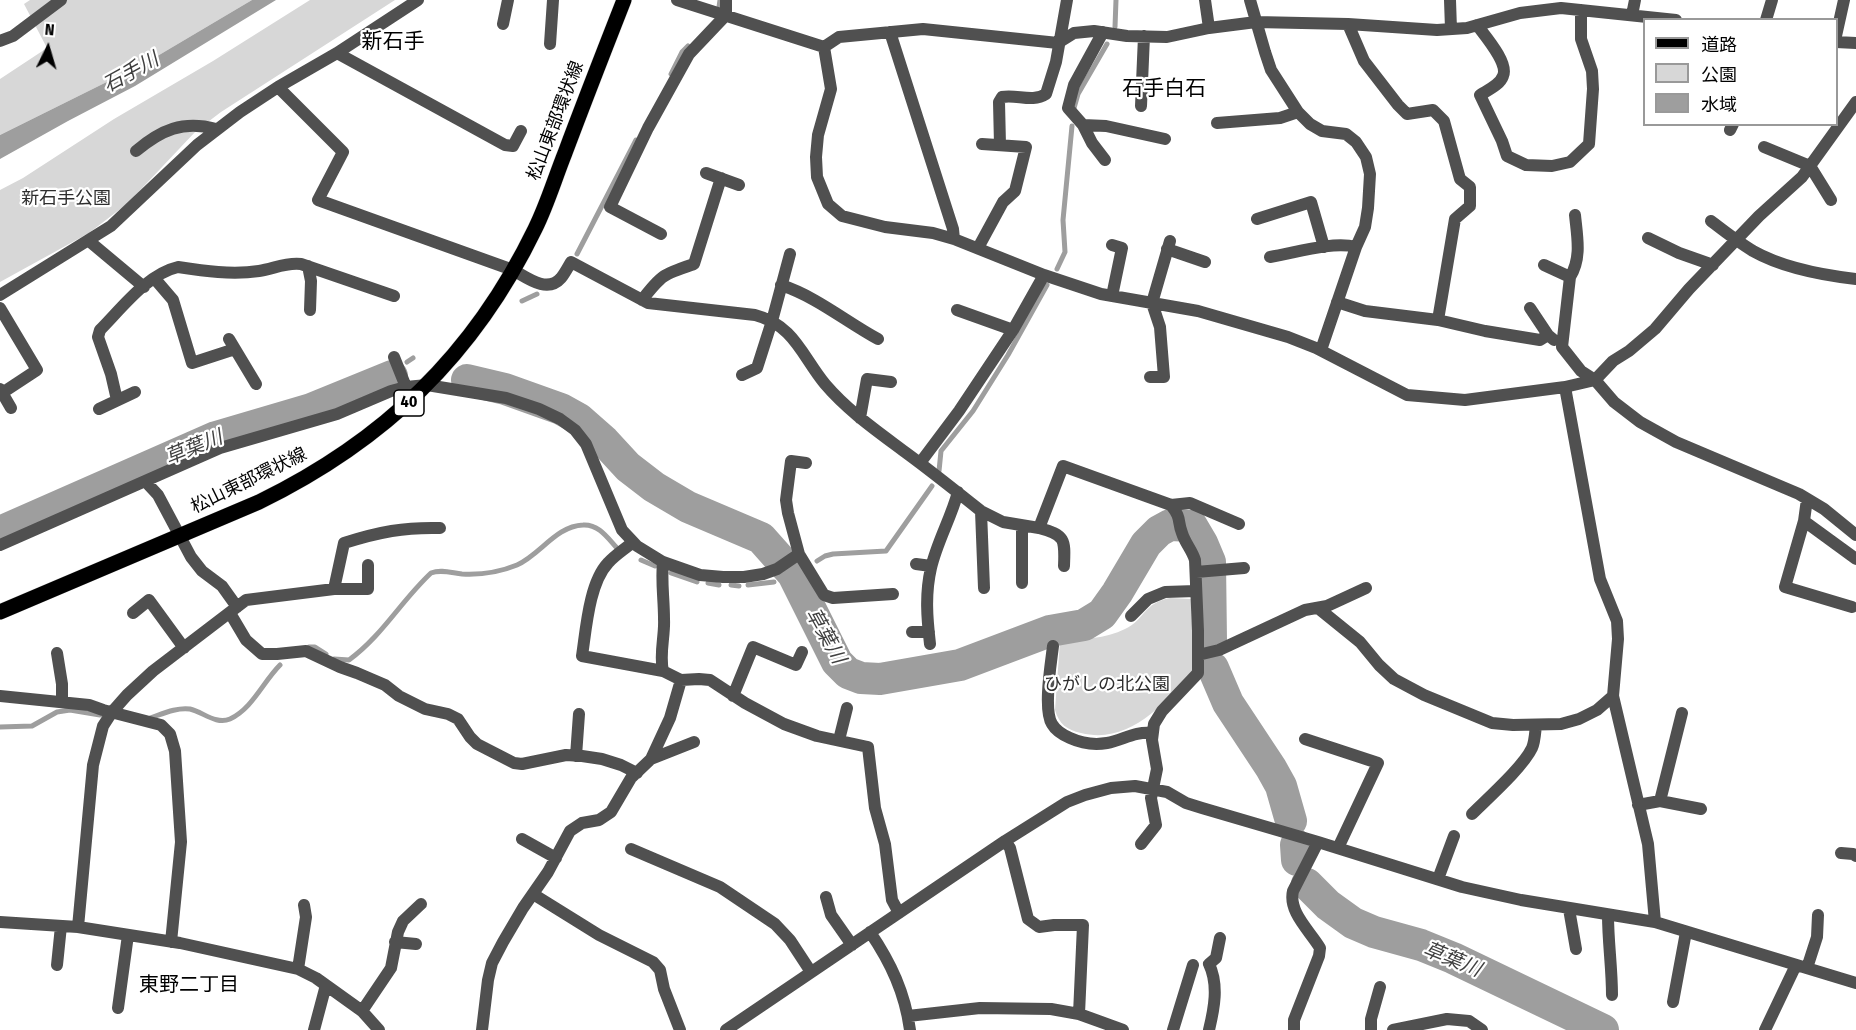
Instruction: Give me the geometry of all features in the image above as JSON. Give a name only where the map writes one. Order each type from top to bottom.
[{"type":"main road","name":"松山東部環状線","points":[[0,612],[295,484],[337,459],[398,413],[427,385],[460,348],[493,304],[535,229],[624,0]]},
{"type":"street","points":[[0,40],[14,36],[61,0]]},
{"type":"street","points":[[0,295],[111,226],[174,165],[216,129],[418,0]]},
{"type":"street","points":[[503,24],[508,0]]},
{"type":"street","points":[[550,44],[553,0]]},
{"type":"street","points":[[678,0],[824,47]]},
{"type":"street","points":[[661,234],[610,207],[648,128],[689,54],[726,15],[726,0]]},
{"type":"street","points":[[1000,145],[999,102],[1002,96],[1032,99],[1046,94],[1056,62],[1067,0]]},
{"type":"street","points":[[1205,0],[1209,28]]},
{"type":"street","points":[[1250,0],[1271,70],[1298,112],[1310,124],[1322,131],[1346,135],[1356,142],[1366,158],[1370,174],[1365,227],[1321,350]]},
{"type":"street","points":[[1450,0],[1451,29]]},
{"type":"street","points":[[1632,15],[1635,0]]},
{"type":"street","points":[[1767,18],[1772,0]]},
{"type":"street","points":[[1838,27],[1844,0]]},
{"type":"street","points":[[824,47],[839,37],[923,29],[1058,43],[1074,33],[1094,31],[1167,37],[1209,28],[1256,22],[1348,24],[1437,30],[1477,25],[1520,13],[1561,9],[1658,18]]},
{"type":"street","points":[[1477,25],[1505,68],[1497,84],[1480,95],[1507,156],[1526,165],[1552,166],[1570,162],[1589,144],[1592,71],[1581,39],[1581,10]]},
{"type":"street","points":[[1348,24],[1364,61],[1398,105],[1407,114],[1433,110],[1444,121],[1460,179],[1470,187],[1470,206],[1455,219],[1438,320]]},
{"type":"street","points":[[890,32],[953,229],[954,239]]},
{"type":"street","points":[[1103,32],[1074,85],[1068,108],[1105,160]]},
{"type":"street","points":[[1141,106],[1144,36]]},
{"type":"street","points":[[1838,42],[1856,43]]},
{"type":"street","points":[[824,47],[831,88],[818,135],[817,177],[828,204],[842,216],[885,227],[933,233],[1083,288],[1112,296],[1198,311],[1288,337],[1321,350],[1407,395],[1465,400],[1565,387],[1594,380],[1613,361],[1655,329],[1689,289],[1759,216],[1802,177],[1856,102]]},
{"type":"street","points":[[337,53],[506,145],[513,146],[521,131]]},
{"type":"street","points":[[279,87],[343,152],[318,200],[513,270],[539,285],[559,280],[571,261],[648,303],[755,315],[772,321],[790,336],[825,384],[860,418],[981,511],[1003,522],[1056,533],[1065,545],[1064,566]]},
{"type":"street","points":[[1217,123],[1280,118],[1298,112]]},
{"type":"street","points":[[1078,120],[1165,139]]},
{"type":"street","points":[[136,151],[153,136],[177,126],[216,129]]},
{"type":"street","points":[[978,248],[1003,202],[1015,191],[1026,147],[982,144]]},
{"type":"street","points":[[1764,147],[1810,166],[1831,200]]},
{"type":"street","points":[[706,173],[739,185]]},
{"type":"street","points":[[642,300],[657,280],[667,273],[694,264],[721,178]]},
{"type":"street","points":[[1257,219],[1311,202],[1324,247]]},
{"type":"street","points":[[1562,347],[1570,277],[1578,257],[1575,215]]},
{"type":"street","points":[[1711,221],[1737,241],[1777,262],[1856,279]]},
{"type":"street","points":[[1648,238],[1679,253],[1713,265]]},
{"type":"street","points":[[89,241],[144,287]]},
{"type":"street","points":[[1112,245],[1122,248],[1112,296]]},
{"type":"street","points":[[1150,377],[1164,376],[1160,327],[1152,303],[1168,245],[1205,262]]},
{"type":"street","points":[[1270,257],[1324,247],[1349,245],[1356,247]]},
{"type":"street","points":[[742,375],[757,368],[790,254]]},
{"type":"street","points":[[117,400],[98,337],[100,330],[133,295],[168,270],[178,267],[233,273],[260,271],[292,263],[308,266],[394,296]]},
{"type":"street","points":[[1544,264],[1570,277]]},
{"type":"street","points":[[308,266],[311,281],[310,310]]},
{"type":"street","points":[[920,463],[959,411],[1013,330],[1044,275]]},
{"type":"street","points":[[155,279],[173,300],[192,363],[232,344],[256,384]]},
{"type":"street","points":[[782,285],[800,291],[818,301],[878,339]]},
{"type":"street","points":[[1337,302],[1365,311],[1438,320],[1540,340],[1548,335]]},
{"type":"street","points":[[0,308],[37,370],[1,391],[11,408]]},
{"type":"street","points":[[1530,308],[1548,335],[1562,347],[1581,371],[1594,380],[1614,402],[1649,427],[1676,442],[1799,494],[1851,531],[1856,518]]},
{"type":"street","points":[[957,310],[1013,330]]},
{"type":"street","points":[[394,357],[406,387]]},
{"type":"street","points":[[860,418],[867,379],[891,382]]},
{"type":"street","points":[[0,545],[220,447],[337,414],[391,391],[427,385],[506,398],[539,409],[560,419],[575,430],[586,444],[622,530],[637,546],[663,562],[700,574],[744,577],[777,569],[795,556]]},
{"type":"street","points":[[1565,387],[1599,579],[1617,621],[1618,639],[1613,696],[1648,844],[1655,922]]},
{"type":"street","points":[[99,409],[135,392]]},
{"type":"street","points":[[806,463],[791,461],[786,500],[795,556],[824,595],[833,598],[893,594]]},
{"type":"street","points":[[1039,528],[1063,466],[1175,510],[1190,503],[1239,524]]},
{"type":"street","points":[[145,481],[158,495],[191,557],[202,572],[222,586],[246,640],[262,654],[306,651],[385,685],[399,696],[425,709],[448,714],[458,719],[477,744],[514,763],[522,764],[566,755],[602,759],[637,773]]},
{"type":"street","points":[[912,632],[929,638],[927,586],[931,566],[958,492]]},
{"type":"street","points":[[1807,499],[1804,521],[1785,587],[1852,607]]},
{"type":"street","points":[[1175,510],[1181,532],[1205,572]]},
{"type":"street","points":[[981,511],[984,588]]},
{"type":"street","points":[[1804,521],[1856,559]]},
{"type":"street","points":[[1022,526],[1022,583]]},
{"type":"street","points":[[334,589],[344,543],[376,532],[413,527],[440,528]]},
{"type":"street","points":[[633,542],[607,564],[598,578],[587,620],[582,656],[663,671],[681,680],[710,680],[733,696],[784,724],[817,736],[868,747],[875,808],[885,844],[892,900],[899,913]]},
{"type":"street","points":[[663,562],[661,580],[664,620],[661,662],[663,671]]},
{"type":"street","points":[[916,564],[931,566]]},
{"type":"street","points":[[78,927],[93,765],[103,726],[112,712],[153,671],[246,600],[334,589],[368,589],[368,565]]},
{"type":"street","points":[[1205,572],[1244,568]]},
{"type":"street","points":[[1141,844],[1156,825],[1151,798],[1157,769],[1152,733],[1154,724],[1162,711],[1198,673],[1196,591],[1205,572]]},
{"type":"street","points":[[1198,655],[1219,650],[1305,610],[1327,606],[1366,588]]},
{"type":"street","points":[[1131,616],[1148,598],[1165,592],[1196,591]]},
{"type":"street","points":[[134,614],[148,600],[184,648]]},
{"type":"street","points":[[1318,608],[1360,642],[1378,665],[1394,679],[1424,696],[1492,723],[1561,724],[1579,719],[1597,710],[1613,696]]},
{"type":"street","points":[[1053,646],[1048,710],[1051,723],[1061,734],[1075,740],[1105,744],[1133,734],[1152,733]]},
{"type":"street","points":[[733,696],[753,647],[796,665],[802,652]]},
{"type":"street","points":[[57,652],[62,702]]},
{"type":"street","points":[[482,1030],[492,963],[508,934],[556,858],[570,831],[582,823],[598,820],[611,812],[631,778],[651,759],[670,718],[681,680]]},
{"type":"street","points":[[0,696],[89,705],[161,724],[170,734],[175,751],[181,842],[171,942]]},
{"type":"street","points":[[839,740],[848,708]]},
{"type":"street","points":[[1660,801],[1682,712]]},
{"type":"street","points":[[576,756],[579,714]]},
{"type":"street","points":[[1472,814],[1525,759],[1532,748],[1536,725]]},
{"type":"street","points":[[1305,739],[1378,763],[1338,848]]},
{"type":"street","points":[[651,759],[694,742]]},
{"type":"street","points":[[726,1030],[1005,841],[1067,802],[1111,788],[1135,786],[1167,792],[1186,803],[1462,887],[1569,909],[1655,922],[1856,982]]},
{"type":"street","points":[[1638,806],[1660,801],[1701,809]]},
{"type":"street","points":[[1438,879],[1454,836]]},
{"type":"street","points":[[522,839],[556,858]]},
{"type":"street","points":[[1005,841],[1010,848],[1028,919],[1039,927],[1083,925],[1079,1014]]},
{"type":"street","points":[[1294,1030],[1294,1020],[1320,948],[1293,907],[1291,898],[1318,842]]},
{"type":"street","points":[[631,849],[720,887],[775,924],[790,940],[811,972]]},
{"type":"street","points":[[1841,854],[1856,856]]},
{"type":"street","points":[[533,894],[599,935],[653,962],[660,970],[664,989],[680,1030]]},
{"type":"street","points":[[826,897],[831,915],[852,945]]},
{"type":"street","points":[[298,969],[306,917],[304,904]]},
{"type":"street","points":[[362,1011],[391,968],[395,942],[403,921],[421,904]]},
{"type":"street","points":[[1569,909],[1576,949]]},
{"type":"street","points":[[1608,915],[1612,995]]},
{"type":"street","points":[[1765,1030],[1816,937],[1818,915]]},
{"type":"street","points":[[0,922],[78,927],[171,942],[298,969],[327,985],[362,1011],[379,1030]]},
{"type":"street","points":[[57,965],[61,926]]},
{"type":"street","points":[[870,932],[887,956],[900,987],[910,1030]]},
{"type":"street","points":[[1673,1002],[1686,932]]},
{"type":"street","points":[[118,1008],[128,935]]},
{"type":"street","points":[[1209,1030],[1214,1011],[1215,988],[1213,972],[1209,964],[1216,958],[1220,938]]},
{"type":"street","points":[[395,942],[416,944]]},
{"type":"street","points":[[1173,1030],[1193,965]]},
{"type":"street","points":[[314,1030],[327,985]]},
{"type":"street","points":[[1371,1030],[1371,1018],[1380,987]]},
{"type":"street","points":[[908,1017],[980,1008],[1051,1009],[1079,1014],[1123,1030]]},
{"type":"street","points":[[1393,1030],[1447,1019],[1469,1021],[1482,1030]]},
{"type":"green space","points":[[30,0],[252,0],[149,61],[0,135],[0,79],[47,48],[24,4]]},
{"type":"green space","name":"新石手公園","points":[[310,0],[395,0],[221,112],[196,131],[128,203],[89,233],[0,282],[0,190]]},
{"type":"green space","name":"ひがしの北公園","points":[[1170,598],[1191,599],[1194,673],[1157,709],[1130,727],[1115,733],[1098,735],[1076,732],[1064,726],[1055,710],[1060,641],[1093,638],[1118,632],[1132,625],[1154,604]]},
{"type":"water","name":"石手川","points":[[252,0],[276,0],[135,86],[0,159],[0,135],[149,61]]},
{"type":"waterway","points":[[719,7],[720,0]]},
{"type":"waterway","points":[[1115,27],[1116,0]]},
{"type":"waterway","points":[[1074,108],[1078,94],[1107,44]]},
{"type":"waterway","points":[[671,74],[682,52],[688,46]]},
{"type":"waterway","points":[[1057,269],[1065,252],[1063,220],[1072,126]]},
{"type":"waterway","points":[[577,254],[636,140]]},
{"type":"waterway","points":[[939,471],[941,451],[973,411],[1008,355],[1047,285]]},
{"type":"waterway","points":[[522,301],[537,294]]},
{"type":"waterway","points":[[407,362],[413,358]]},
{"type":"waterway","name":"草葉川","points":[[0,532],[216,437],[311,409],[392,376]]},
{"type":"waterway","name":"草葉川","points":[[467,380],[505,389],[561,409],[579,419],[628,467],[654,487],[688,507],[761,538],[793,574],[837,662],[848,673],[861,678],[880,679],[960,665],[1050,631],[1084,625],[1102,614],[1146,544],[1159,531],[1170,525],[1192,526],[1210,562],[1211,641]]},
{"type":"waterway","points":[[817,561],[833,554],[886,551],[932,486]]},
{"type":"waterway","points":[[334,659],[349,660],[361,651],[431,573],[443,571],[476,574],[511,567],[533,555],[556,535],[583,525],[598,529],[616,547]]},
{"type":"waterway","points":[[641,560],[655,566]]},
{"type":"waterway","name":"草葉川","points":[[786,577],[800,572]]},
{"type":"waterway","points":[[671,573],[697,582]]},
{"type":"waterway","points":[[748,585],[774,582]]},
{"type":"waterway","points":[[708,583],[719,585]]},
{"type":"waterway","points":[[731,585],[739,586]]},
{"type":"waterway","points":[[309,647],[315,647],[326,654]]},
{"type":"waterway","points":[[150,718],[170,711],[190,709],[215,719],[230,719],[245,709],[280,665]]},
{"type":"waterway","name":"草葉川","points":[[1213,668],[1228,703],[1281,786],[1291,821]]},
{"type":"waterway","points":[[0,727],[32,726],[57,712],[70,710],[100,715]]},
{"type":"waterway","name":"草葉川","points":[[1296,845],[1297,860]]},
{"type":"waterway","name":"草葉川","points":[[1307,884],[1328,905],[1353,923],[1453,958],[1603,1030]]},
{"type":"district","name":"新石手","points":[[393,42]]},
{"type":"district","name":"石手白石","points":[[1164,89]]},
{"type":"district","name":"東野二丁目","points":[[189,985]]}]
